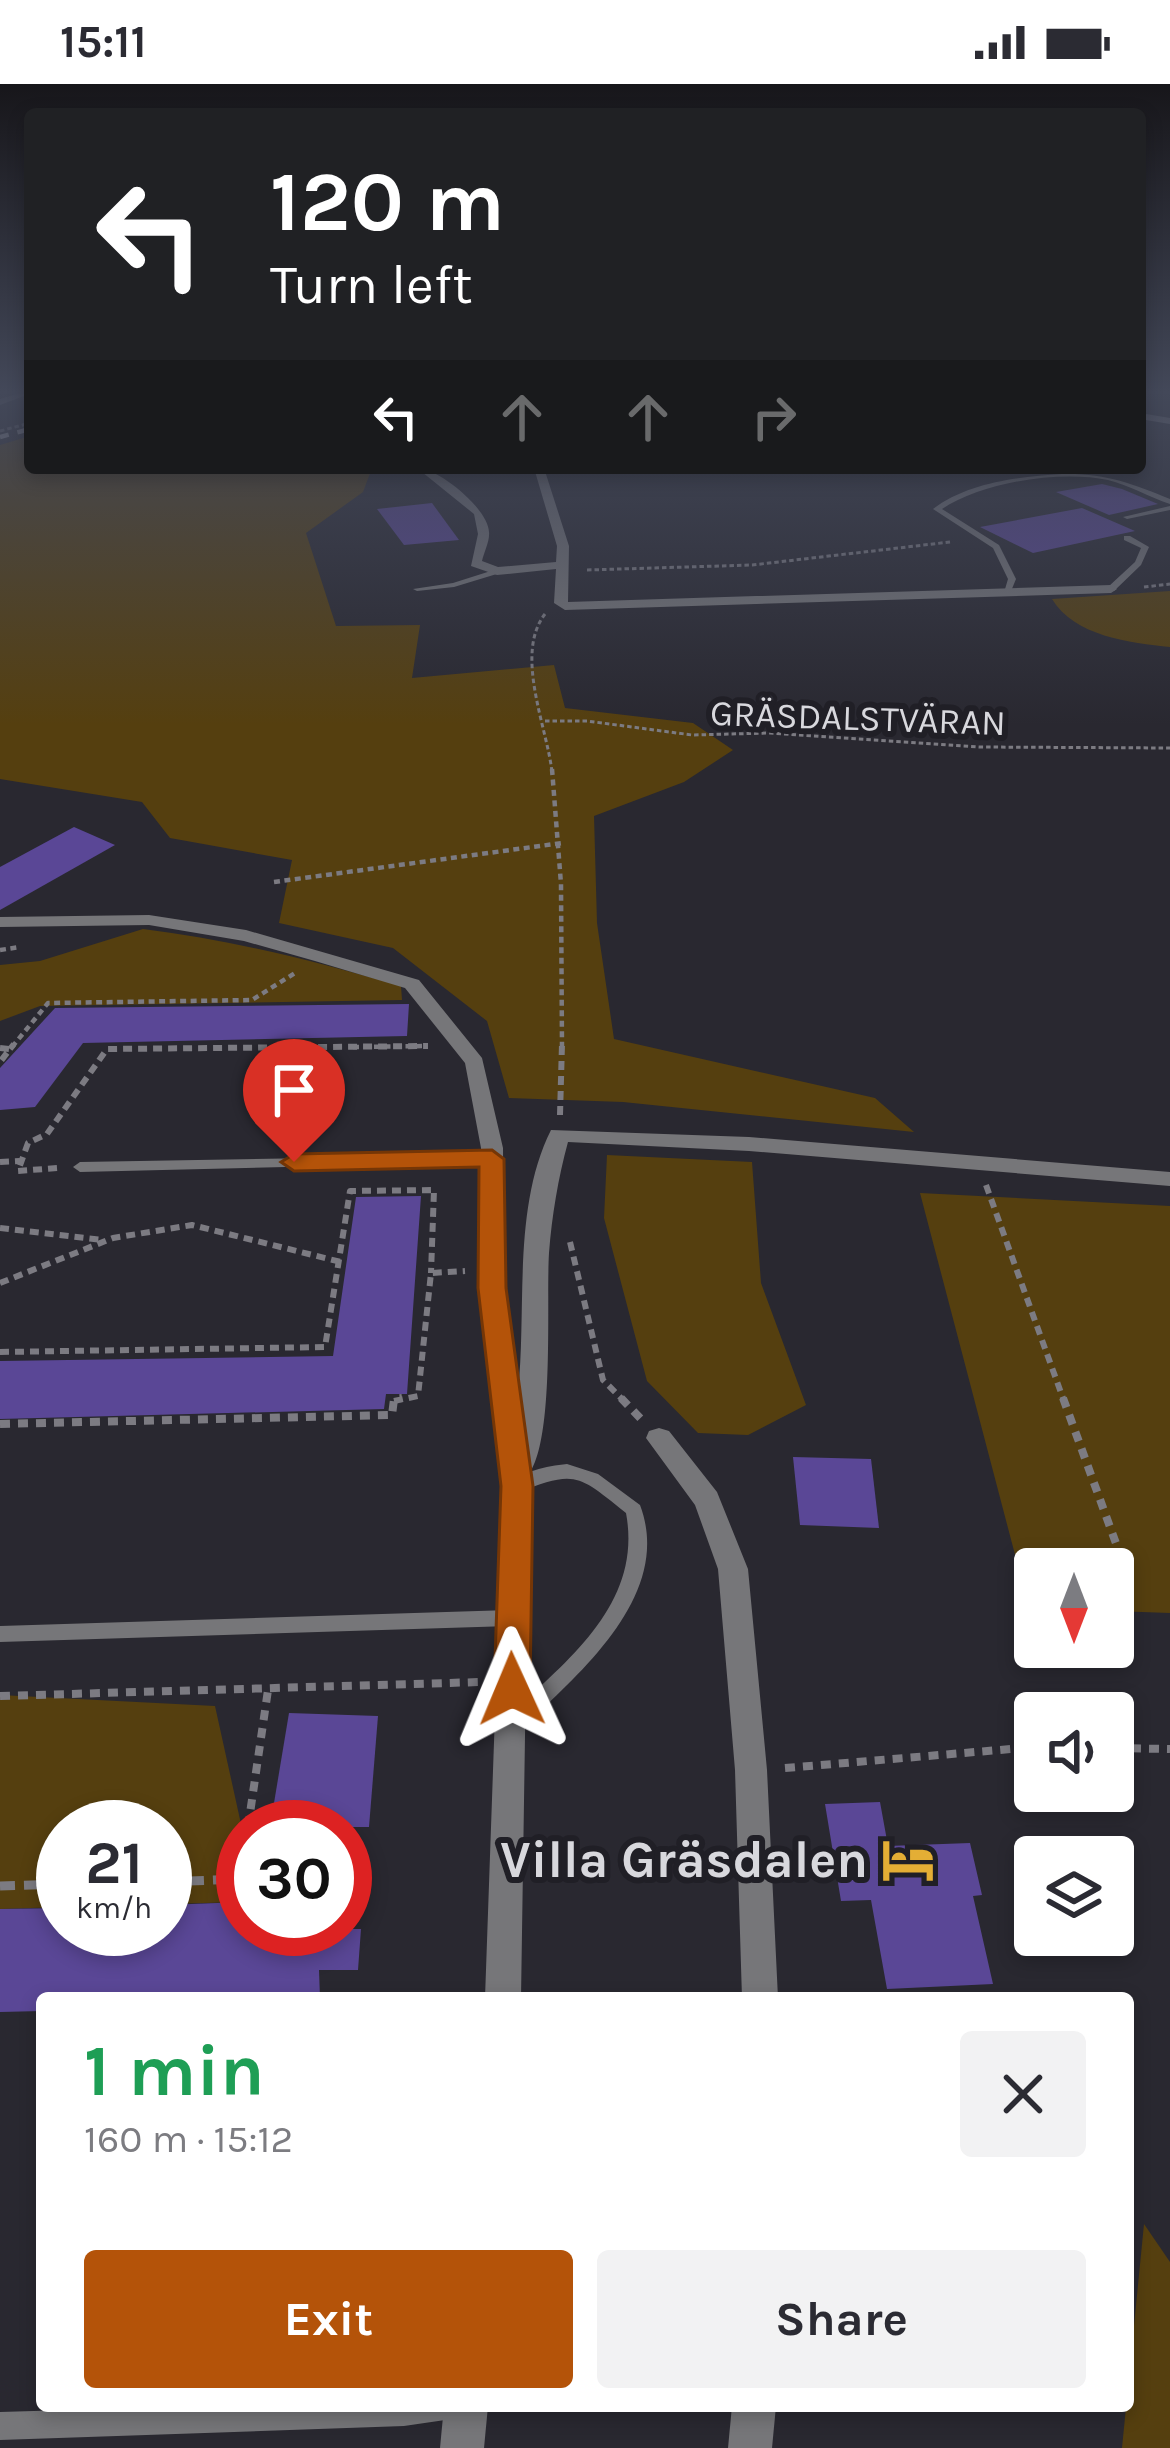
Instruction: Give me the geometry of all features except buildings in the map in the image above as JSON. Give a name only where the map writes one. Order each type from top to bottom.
[{"type":"street","points":[[468,504],[479,513],[484,534],[475,563],[496,571],[563,568]]},
{"type":"street","points":[[550,504],[563,546],[560,603],[565,606],[1111,590]]},
{"type":"street","points":[[0,922],[149,920],[246,936],[322,956],[412,984],[475,1062],[492,1159],[492,1270],[517,1486],[503,1992]]},
{"type":"street","points":[[517,1486],[533,1415],[543,1178],[560,1135],[748,1144],[1170,1179]]},
{"type":"street","points":[[658,1438],[707,1500],[733,1569],[752,1770],[760,1992]]},
{"type":"street","points":[[462,2448],[465,2412]]},
{"type":"street","points":[[750,2448],[753,2412]]},
{"type":"lane","points":[[943,504],[938,509],[996,547],[1012,580],[1006,594]]},
{"type":"lane","points":[[1126,517],[1170,505]]},
{"type":"lane","points":[[1111,590],[1138,563],[1145,548],[1127,538]]},
{"type":"lane","points":[[417,589],[454,585],[496,571]]},
{"type":"lane","points":[[80,1166],[492,1159]]},
{"type":"lane","points":[[512,1725],[593,1648],[628,1586],[639,1549],[634,1510],[587,1472],[545,1471],[517,1486]]},
{"type":"lane","points":[[0,1634],[511,1618]]},
{"type":"lane","points":[[0,2426],[411,2412]]},
{"type":"path","points":[[563,568],[752,565],[983,538]]},
{"type":"path","points":[[560,1135],[562,843],[545,721],[538,704],[534,626],[544,614],[565,606]]},
{"type":"path","name":"GRÄSDALSTVÄRAN","points":[[545,721],[587,721],[692,735],[790,734],[999,748],[1170,748]]},
{"type":"path","points":[[274,882],[562,843]]},
{"type":"path","points":[[0,1061],[48,1004],[252,1000],[322,956]]},
{"type":"path","points":[[80,1166],[18,1172],[28,1143],[46,1134],[107,1049],[461,1045]]},
{"type":"path","points":[[0,1048],[10,1049]]},
{"type":"path","points":[[0,1162],[22,1161]]},
{"type":"path","points":[[979,1164],[1117,1548]]},
{"type":"path","points":[[0,1352],[326,1347],[350,1191],[434,1190],[418,1396],[394,1399],[392,1415],[0,1424]]},
{"type":"path","points":[[0,1283],[107,1241],[192,1225],[341,1262]]},
{"type":"path","points":[[0,1228],[107,1241]]},
{"type":"path","points":[[568,1238],[603,1380],[658,1438]]},
{"type":"path","points":[[431,1273],[492,1270]]},
{"type":"path","points":[[0,1696],[484,1682]]},
{"type":"path","points":[[252,1800],[268,1690]]},
{"type":"path","points":[[1134,1748],[1170,1749]]},
{"type":"path","points":[[752,1770],[1014,1749]]},
{"type":"path","points":[[0,1886],[36,1885]]},
{"type":"shaded area","points":[[0,504],[346,504],[306,533],[336,626],[420,625],[412,678],[554,665],[565,708],[693,723],[733,750],[684,782],[594,816],[597,923],[614,1039],[875,1098],[914,1132],[623,1102],[509,1098],[487,1021],[393,948],[279,923],[292,860],[170,838],[142,802],[0,779]]},
{"type":"shaded area","points":[[1170,591],[1170,647],[1121,640],[1088,629],[1052,599]]},
{"type":"shaded area","points":[[143,929],[241,945],[369,977],[401,986],[402,1000],[40,1006],[0,1021],[0,965],[40,961]]},
{"type":"shaded area","points":[[607,1155],[752,1162],[761,1283],[806,1405],[748,1435],[698,1433],[647,1381],[604,1218]]},
{"type":"shaded area","points":[[920,1193],[1170,1206],[1170,1613],[1134,1612],[1134,1548],[1014,1551]]},
{"type":"shaded area","points":[[0,1695],[215,1706],[236,1800],[216,1800],[216,1903],[192,1903],[192,1800],[36,1800],[36,1908],[0,1909]]},
{"type":"shaded area","points":[[1144,2224],[1170,2262],[1170,2448],[1122,2448],[1126,2412],[1134,2412],[1134,2326]]},
{"type":"place","name":"Villa Gräsdalen","points":[[908,1860]]},
{"type":"route","points":[[294,1162],[492,1159],[492,1288],[517,1486],[512,1689]]}]
